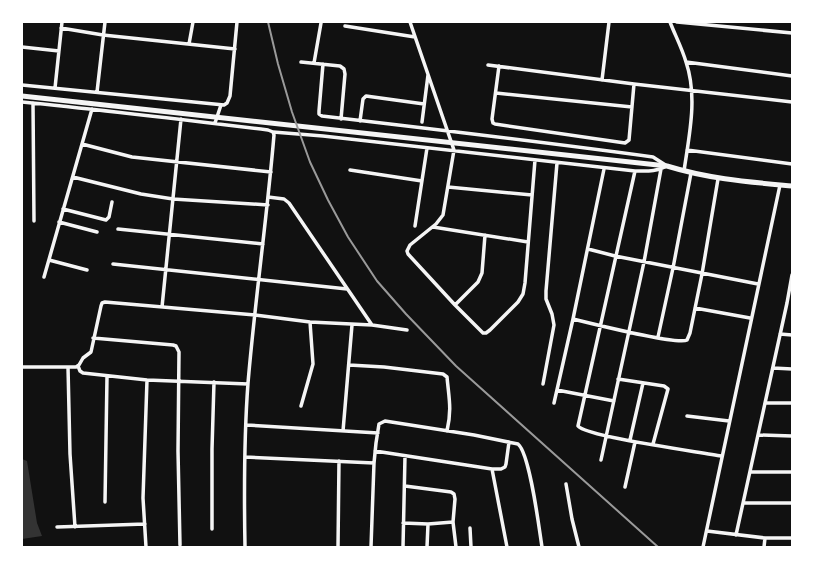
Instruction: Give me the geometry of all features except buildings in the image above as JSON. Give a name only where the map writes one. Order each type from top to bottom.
[{"type":"main road","points":[[22,96],[667,166],[718,179],[792,186]]},
{"type":"street","points":[[55,88],[62,22]]},
{"type":"street","points":[[97,92],[105,22]]},
{"type":"street","points":[[189,44],[193,22]]},
{"type":"street","points":[[22,85],[221,105],[227,103],[230,96],[237,22]]},
{"type":"street","points":[[410,22],[454,150],[443,215],[432,227],[410,245],[407,251],[408,254],[455,305],[483,332],[486,333],[518,302],[523,294],[535,160]]},
{"type":"street","points":[[602,80],[609,22]]},
{"type":"street","points":[[670,22],[686,62],[692,90],[692,111],[684,171]]},
{"type":"street","points":[[677,22],[792,33]]},
{"type":"street","points":[[314,63],[321,23]]},
{"type":"street","points":[[345,26],[415,37]]},
{"type":"street","points":[[61,28],[103,35],[235,49]]},
{"type":"street","points":[[22,47],[59,50]]},
{"type":"street","points":[[301,62],[340,66],[345,71],[341,119]]},
{"type":"street","points":[[686,62],[792,76]]},
{"type":"street","points":[[323,64],[319,114],[322,116],[653,157],[667,166]]},
{"type":"street","points":[[488,65],[634,84],[792,102]]},
{"type":"street","points":[[499,66],[492,119],[494,124],[625,143],[629,140],[634,84]]},
{"type":"street","points":[[422,122],[428,74]]},
{"type":"street","points":[[496,93],[632,107]]},
{"type":"street","points":[[360,121],[363,99],[366,96],[424,104]]},
{"type":"street","points":[[22,102],[181,119],[268,130],[273,132],[454,150],[604,168],[653,171],[667,166]]},
{"type":"street","points":[[33,103],[34,221]]},
{"type":"street","points":[[215,124],[221,105]]},
{"type":"street","points":[[44,277],[92,109]]},
{"type":"street","points":[[162,307],[181,119]]},
{"type":"street","points":[[245,547],[245,457],[248,384],[258,280],[268,205],[274,135],[273,132]]},
{"type":"street","points":[[82,144],[132,157],[271,172]]},
{"type":"street","points":[[415,226],[427,148]]},
{"type":"street","points":[[687,150],[792,164]]},
{"type":"street","points":[[543,384],[554,326],[552,314],[546,299],[546,291],[557,163]]},
{"type":"street","points":[[554,403],[588,249],[604,168]]},
{"type":"street","points":[[601,460],[644,262],[661,169]]},
{"type":"street","points":[[350,170],[422,181]]},
{"type":"street","points":[[635,171],[578,424],[579,428],[606,436],[721,456]]},
{"type":"street","points":[[658,337],[691,173]]},
{"type":"street","points":[[73,177],[141,194],[173,198],[268,205]]},
{"type":"street","points":[[573,319],[683,342],[687,340],[702,274],[718,179]]},
{"type":"street","points":[[703,547],[750,318],[780,185]]},
{"type":"street","points":[[448,187],[532,195]]},
{"type":"street","points":[[268,197],[284,199],[289,203],[372,325]]},
{"type":"street","points":[[63,209],[106,220],[109,217],[112,202]]},
{"type":"street","points":[[59,222],[97,232]]},
{"type":"street","points":[[432,227],[528,242]]},
{"type":"street","points":[[118,229],[263,244]]},
{"type":"street","points":[[455,305],[478,282],[482,273],[485,235]]},
{"type":"street","points":[[588,249],[702,274],[758,284]]},
{"type":"street","points":[[49,260],[87,270]]},
{"type":"street","points":[[112,264],[347,289]]},
{"type":"street","points":[[736,535],[759,435],[792,275]]},
{"type":"street","points":[[78,366],[83,358],[91,352],[103,302],[255,315],[310,322],[372,325],[407,330]]},
{"type":"street","points":[[787,303],[792,303]]},
{"type":"street","points":[[695,308],[750,318]]},
{"type":"street","points":[[301,406],[312,364],[310,322]]},
{"type":"street","points":[[343,431],[352,325]]},
{"type":"street","points":[[780,334],[792,335]]},
{"type":"street","points":[[94,338],[176,346],[179,352],[180,381],[178,451],[180,545]]},
{"type":"street","points":[[349,365],[384,367],[443,374],[447,377],[451,407],[447,431]]},
{"type":"street","points":[[78,366],[82,374],[107,377],[248,384]]},
{"type":"street","points":[[22,367],[78,366]]},
{"type":"street","points":[[68,367],[70,454],[75,526]]},
{"type":"street","points":[[773,368],[792,369]]},
{"type":"street","points":[[105,502],[107,377]]},
{"type":"street","points":[[618,379],[664,386],[668,389],[653,444]]},
{"type":"street","points":[[146,547],[144,472],[147,380]]},
{"type":"street","points":[[212,529],[214,382]]},
{"type":"street","points":[[626,487],[632,441],[643,383]]},
{"type":"street","points":[[557,390],[614,401]]},
{"type":"street","points":[[765,403],[792,403]]},
{"type":"street","points":[[688,416],[729,421]]},
{"type":"street","points":[[371,547],[375,451],[379,424],[385,421],[509,442],[520,446],[524,453],[533,492],[542,547]]},
{"type":"street","points":[[246,425],[378,432]]},
{"type":"street","points":[[759,435],[792,436]]},
{"type":"street","points":[[375,451],[492,469],[501,469],[505,467],[509,442]]},
{"type":"street","points":[[403,547],[405,486],[404,456]]},
{"type":"street","points":[[245,457],[374,463]]},
{"type":"street","points":[[338,547],[339,461]]},
{"type":"street","points":[[492,469],[507,547]]},
{"type":"street","points":[[750,472],[792,472]]},
{"type":"street","points":[[566,484],[579,547]]},
{"type":"street","points":[[405,486],[451,492],[454,494],[456,547]]},
{"type":"street","points":[[743,503],[792,504]]},
{"type":"street","points":[[403,523],[428,524],[454,522]]},
{"type":"street","points":[[56,527],[145,524]]},
{"type":"street","points":[[427,547],[428,524]]},
{"type":"street","points":[[470,528],[471,547]]},
{"type":"street","points":[[706,531],[765,538],[792,538]]},
{"type":"street","points":[[764,547],[765,538]]},
{"type":"shaded area","points":[[22,459],[27,461],[37,523],[42,536],[22,539]]},
{"type":"railway","points":[[268,22],[292,112],[310,162],[348,237],[377,281],[406,314],[456,366],[658,547]]}]
